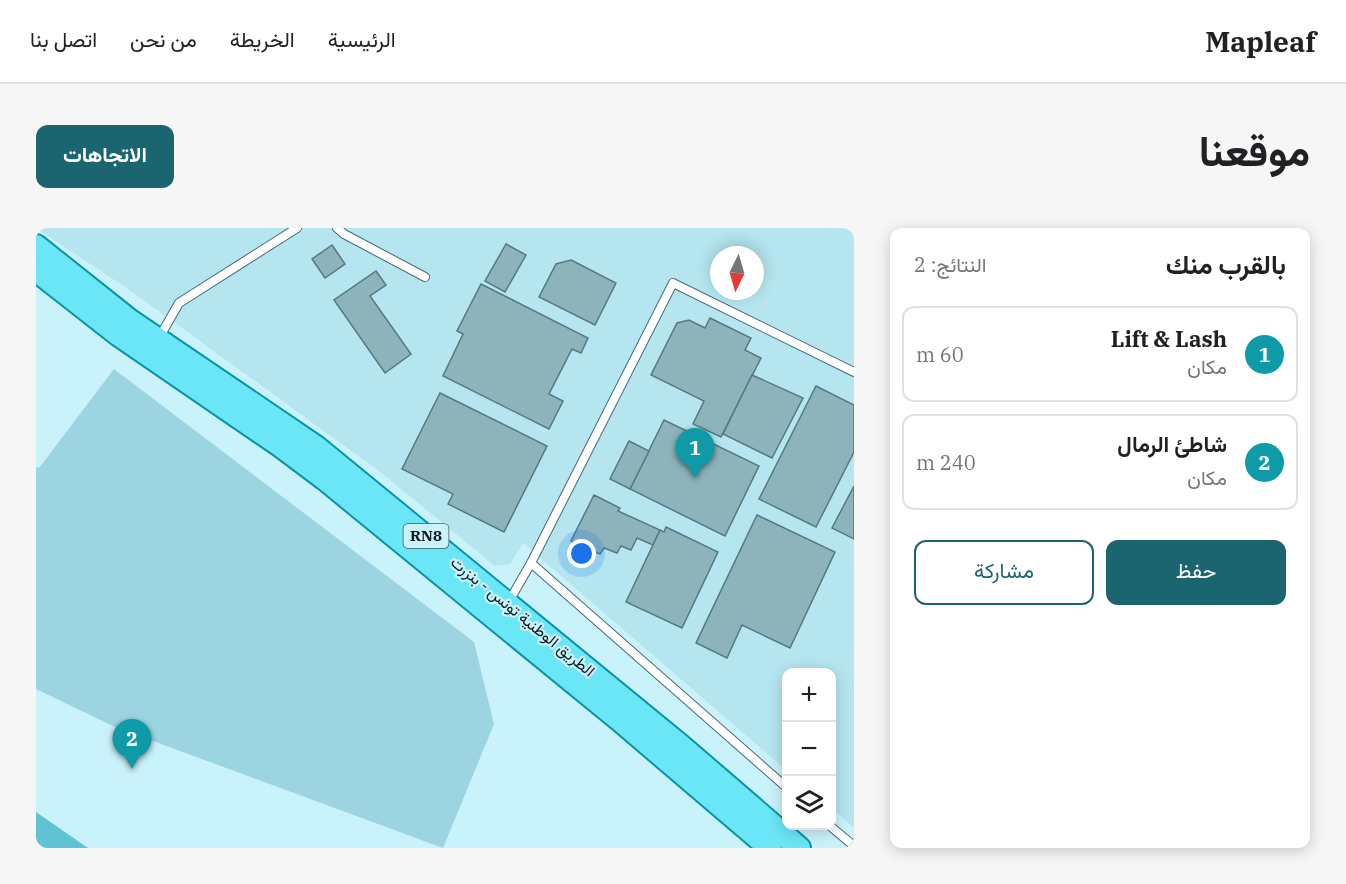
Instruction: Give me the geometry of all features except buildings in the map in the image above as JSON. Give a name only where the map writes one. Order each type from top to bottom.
[{"type":"main road","name":"الطريق الوطنية تونس - بنزرت","points":[[36,246],[103,300],[158,340],[316,447],[503,611],[612,713],[770,848]]},
{"type":"main road","name":"الطريق الوطنية تونس - بنزرت","points":[[36,270],[119,335],[281,446],[503,611],[682,747],[799,848]]},
{"type":"lane","points":[[158,340],[179,303],[297,228]]},
{"type":"lane","points":[[337,228],[344,234],[425,277]]},
{"type":"lane","points":[[503,611],[531,563],[673,283],[854,372]]},
{"type":"lane","points":[[531,563],[782,783]]},
{"type":"lane","points":[[836,830],[854,846]]},
{"type":"shaded area","points":[[36,228],[854,228],[854,828],[836,812],[836,668],[782,668],[782,767],[523,543],[510,564],[495,566],[379,471],[131,291]]},
{"type":"shaded area","points":[[114,369],[474,642],[494,724],[443,848],[115,727],[36,689],[36,467],[39,468]]},
{"type":"shaded area","points":[[36,812],[88,848],[36,848]]},
{"type":"place","name":"Lift & Lash","points":[[695,478]]},
{"type":"place","name":"شاطئ الرمال","points":[[132,769]]}]
